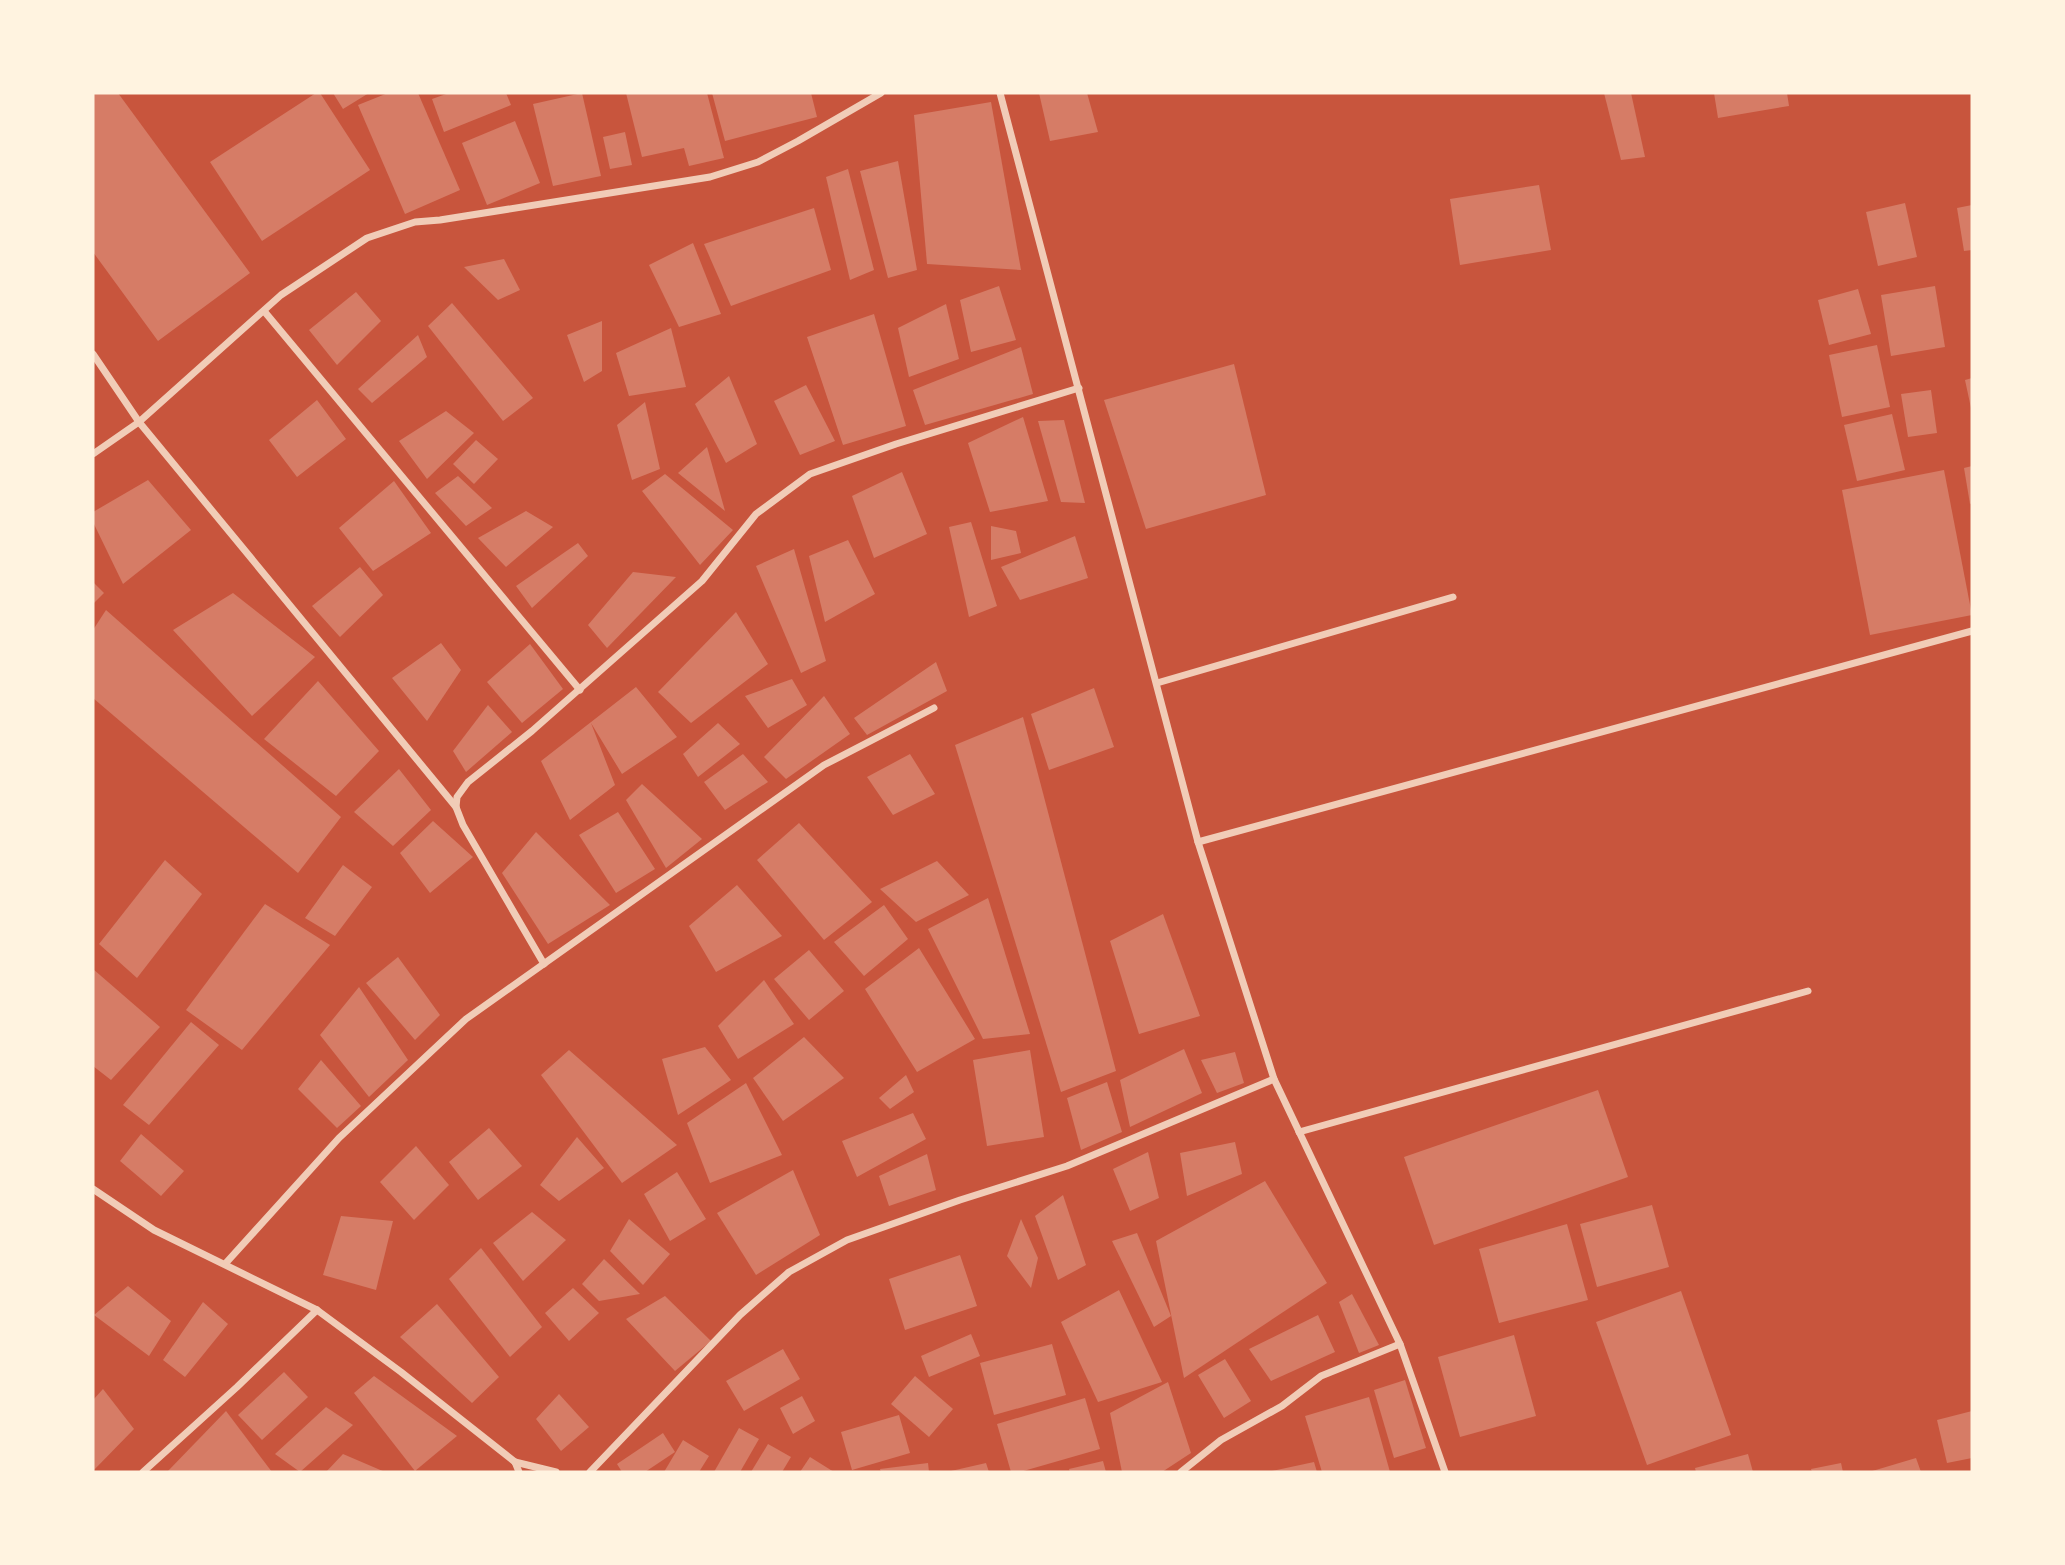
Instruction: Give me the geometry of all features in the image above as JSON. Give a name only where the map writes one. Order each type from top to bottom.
[{"type":"street","points":[[93,454],[139,422],[281,295],[367,238],[415,222],[710,177],[768,157],[881,93]]},
{"type":"street","points":[[1000,93],[1198,842],[1274,1079],[1400,1344],[1445,1472]]},
{"type":"street","points":[[264,311],[580,690]]},
{"type":"street","points":[[93,354],[139,422],[456,807],[463,825],[544,964]]},
{"type":"street","points":[[456,807],[457,797],[468,782],[580,690],[702,581],[756,514],[810,474],[896,444],[1079,388]]},
{"type":"street","points":[[1157,683],[1453,597]]},
{"type":"street","points":[[1198,842],[1972,631]]},
{"type":"street","points":[[225,1264],[339,1138],[466,1018],[824,765],[934,708]]},
{"type":"street","points":[[1300,1132],[1808,991]]},
{"type":"street","points":[[590,1472],[740,1315],[789,1272],[847,1240],[1067,1166],[1274,1079]]},
{"type":"street","points":[[93,1189],[154,1230],[317,1310],[515,1462],[556,1472]]},
{"type":"street","points":[[143,1472],[317,1310]]},
{"type":"street","points":[[1181,1472],[1221,1440],[1282,1406],[1321,1376],[1400,1344]]},
{"type":"street","points":[[515,1462],[519,1472]]},
{"type":"building","points":[[93,93],[118,93],[250,273],[158,341],[93,252]]},
{"type":"building","points":[[316,93],[320,93],[370,170],[262,241],[210,162]]},
{"type":"building","points":[[333,93],[369,93],[343,109]]},
{"type":"building","points":[[388,93],[418,93],[460,190],[405,214],[358,105]]},
{"type":"building","points":[[449,93],[506,93],[511,105],[444,132],[432,99]]},
{"type":"building","points":[[582,93],[601,176],[553,186],[533,104]]},
{"type":"building","points":[[626,93],[707,93],[724,158],[689,166],[684,148],[642,157]]},
{"type":"building","points":[[712,93],[811,93],[817,117],[725,141]]},
{"type":"building","points":[[1039,93],[1087,93],[1098,132],[1050,141]]},
{"type":"building","points":[[1604,93],[1631,93],[1645,157],[1621,160]]},
{"type":"building","points":[[1714,93],[1787,93],[1789,106],[1718,118]]},
{"type":"building","points":[[991,102],[1021,270],[927,264],[914,115]]},
{"type":"building","points":[[515,121],[540,183],[487,205],[462,143]]},
{"type":"building","points":[[625,132],[632,165],[610,169],[603,137]]},
{"type":"building","points":[[898,161],[917,270],[888,278],[860,171]]},
{"type":"building","points":[[848,169],[874,270],[850,280],[826,177]]},
{"type":"building","points":[[1539,185],[1551,250],[1460,265],[1450,199]]},
{"type":"building","points":[[1905,203],[1917,257],[1878,266],[1866,212]]},
{"type":"building","points":[[1972,205],[1972,250],[1964,251],[1957,208]]},
{"type":"building","points":[[814,208],[831,270],[731,306],[704,244]]},
{"type":"building","points":[[693,243],[721,314],[679,327],[649,265]]},
{"type":"building","points":[[504,259],[520,290],[498,300],[464,267]]},
{"type":"building","points":[[999,286],[1016,340],[971,352],[960,300]]},
{"type":"building","points":[[1935,286],[1945,347],[1891,356],[1881,295]]},
{"type":"building","points":[[1858,289],[1871,334],[1829,345],[1818,300]]},
{"type":"building","points":[[356,292],[381,321],[337,365],[309,330]]},
{"type":"building","points":[[452,303],[533,398],[503,421],[428,326]]},
{"type":"building","points":[[946,304],[959,359],[909,377],[898,328]]},
{"type":"building","points":[[874,314],[906,426],[843,445],[807,337]]},
{"type":"building","points":[[602,321],[602,371],[584,382],[567,335]]},
{"type":"building","points":[[671,328],[686,387],[629,396],[616,353]]},
{"type":"building","points":[[418,335],[427,357],[372,403],[358,389]]},
{"type":"building","points":[[1877,345],[1890,407],[1842,417],[1829,355]]},
{"type":"building","points":[[1021,347],[1033,394],[925,425],[913,390]]},
{"type":"building","points":[[1234,364],[1266,495],[1146,529],[1104,400]]},
{"type":"building","points":[[729,376],[757,444],[726,463],[695,404]]},
{"type":"building","points":[[1972,378],[1972,408],[1971,408],[1965,380]]},
{"type":"building","points":[[806,385],[835,441],[800,455],[774,401]]},
{"type":"building","points":[[1931,390],[1937,433],[1908,437],[1901,394]]},
{"type":"building","points":[[317,400],[346,439],[297,477],[269,440]]},
{"type":"building","points":[[645,402],[660,469],[632,480],[617,425]]},
{"type":"building","points":[[446,411],[474,433],[427,479],[399,441]]},
{"type":"building","points":[[1892,414],[1905,470],[1857,481],[1844,425]]},
{"type":"building","points":[[1023,417],[1048,501],[990,512],[968,443]]},
{"type":"building","points":[[1064,420],[1085,503],[1061,502],[1038,421]]},
{"type":"building","points":[[476,440],[498,459],[474,484],[453,464]]},
{"type":"building","points":[[707,447],[725,511],[678,473]]},
{"type":"building","points":[[1972,466],[1972,503],[1970,504],[1964,468]]},
{"type":"building","points":[[1944,470],[1972,615],[1870,635],[1842,490]]},
{"type":"building","points":[[902,472],[927,534],[874,558],[852,496]]},
{"type":"building","points":[[665,474],[733,530],[700,565],[642,491]]},
{"type":"building","points":[[458,476],[492,508],[466,526],[435,493]]},
{"type":"building","points":[[148,480],[191,530],[123,584],[93,522],[93,512]]},
{"type":"building","points":[[394,481],[431,533],[373,571],[339,528]]},
{"type":"building","points":[[526,511],[553,527],[506,567],[478,538]]},
{"type":"building","points":[[971,522],[997,606],[969,617],[949,527]]},
{"type":"building","points":[[991,526],[1016,531],[1021,553],[991,560]]},
{"type":"building","points":[[1075,536],[1088,578],[1020,600],[1001,567]]},
{"type":"building","points":[[848,540],[875,594],[825,622],[809,556]]},
{"type":"building","points":[[578,543],[588,556],[532,608],[516,586]]},
{"type":"building","points":[[794,549],[826,661],[801,673],[756,566]]},
{"type":"building","points":[[360,567],[383,595],[340,637],[312,606]]},
{"type":"building","points":[[633,572],[676,577],[607,648],[588,625]]},
{"type":"building","points":[[93,582],[104,593],[93,604]]},
{"type":"building","points":[[233,593],[315,657],[252,716],[173,630]]},
{"type":"building","points":[[106,610],[341,817],[298,873],[93,698],[93,630]]},
{"type":"building","points":[[736,612],[768,664],[691,723],[658,692]]},
{"type":"building","points":[[441,643],[461,670],[427,721],[392,678]]},
{"type":"building","points":[[530,644],[563,689],[522,723],[487,682]]},
{"type":"building","points":[[936,662],[947,691],[867,735],[854,718]]},
{"type":"building","points":[[792,679],[807,705],[768,728],[745,696]]},
{"type":"building","points":[[318,681],[379,751],[336,796],[264,739]]},
{"type":"building","points":[[636,687],[677,737],[622,774],[591,723],[615,785],[570,820],[541,761]]},
{"type":"building","points":[[1094,688],[1114,747],[1049,770],[1031,714]]},
{"type":"building","points":[[824,696],[850,734],[786,779],[764,757]]},
{"type":"building","points":[[488,705],[512,732],[466,772],[453,751]]},
{"type":"building","points":[[1023,717],[1116,1071],[1061,1092],[955,745]]},
{"type":"building","points":[[718,723],[740,744],[698,777],[683,754]]},
{"type":"building","points":[[743,754],[768,782],[725,810],[704,782]]},
{"type":"building","points":[[910,754],[935,794],[893,815],[867,777]]},
{"type":"building","points":[[399,769],[431,810],[393,846],[354,812]]},
{"type":"building","points":[[642,784],[702,839],[666,868],[626,800]]},
{"type":"building","points":[[618,812],[655,869],[616,893],[579,835]]},
{"type":"building","points":[[433,821],[473,857],[430,893],[400,853]]},
{"type":"building","points":[[799,823],[872,902],[824,940],[757,860]]},
{"type":"building","points":[[536,832],[610,905],[548,944],[502,873]]},
{"type":"building","points":[[165,860],[202,894],[137,978],[99,944]]},
{"type":"building","points":[[937,861],[969,895],[916,922],[880,889]]},
{"type":"building","points":[[343,865],[372,887],[335,936],[305,918]]},
{"type":"building","points":[[737,885],[782,936],[716,972],[689,926]]},
{"type":"building","points":[[988,898],[1030,1034],[983,1039],[928,929]]},
{"type":"building","points":[[265,904],[330,945],[242,1050],[186,1010]]},
{"type":"building","points":[[884,905],[908,939],[864,976],[834,942]]},
{"type":"building","points":[[1163,914],[1200,1016],[1139,1034],[1110,941]]},
{"type":"building","points":[[919,948],[975,1039],[917,1072],[865,989]]},
{"type":"building","points":[[809,950],[844,991],[809,1020],[774,979]]},
{"type":"building","points":[[398,957],[440,1015],[415,1040],[366,983]]},
{"type":"building","points":[[93,969],[160,1027],[111,1080],[93,1066]]},
{"type":"building","points":[[764,980],[794,1024],[738,1059],[718,1026]]},
{"type":"building","points":[[359,987],[408,1060],[369,1097],[320,1035]]},
{"type":"building","points":[[191,1022],[219,1045],[149,1125],[123,1105]]},
{"type":"building","points":[[804,1037],[844,1078],[783,1121],[753,1078]]},
{"type":"building","points":[[705,1047],[731,1080],[678,1115],[662,1059]]},
{"type":"building","points":[[1184,1049],[1202,1093],[1130,1127],[1120,1080]]},
{"type":"building","points":[[569,1050],[677,1145],[622,1183],[541,1075]]},
{"type":"building","points":[[1030,1050],[1044,1137],[987,1146],[973,1060]]},
{"type":"building","points":[[1235,1052],[1244,1083],[1217,1093],[1201,1060]]},
{"type":"building","points":[[321,1060],[361,1106],[337,1128],[298,1089]]},
{"type":"building","points":[[906,1075],[914,1092],[890,1109],[879,1098]]},
{"type":"building","points":[[1107,1082],[1122,1132],[1081,1150],[1067,1098]]},
{"type":"building","points":[[746,1083],[782,1155],[710,1183],[687,1123]]},
{"type":"building","points":[[1598,1090],[1628,1177],[1434,1245],[1404,1157]]},
{"type":"building","points":[[913,1113],[926,1139],[857,1177],[842,1141]]},
{"type":"building","points":[[489,1128],[522,1166],[478,1200],[449,1162]]},
{"type":"building","points":[[141,1134],[184,1171],[161,1196],[120,1161]]},
{"type":"building","points":[[577,1137],[604,1168],[559,1201],[540,1185]]},
{"type":"building","points":[[1235,1142],[1242,1174],[1187,1196],[1180,1153]]},
{"type":"building","points":[[416,1146],[449,1185],[414,1220],[380,1182]]},
{"type":"building","points":[[1148,1152],[1159,1198],[1130,1211],[1113,1169]]},
{"type":"building","points":[[927,1154],[936,1190],[889,1206],[879,1176]]},
{"type":"building","points":[[793,1170],[820,1235],[756,1275],[717,1213]]},
{"type":"building","points":[[677,1172],[706,1219],[670,1241],[644,1194]]},
{"type":"building","points":[[1265,1181],[1327,1283],[1184,1378],[1156,1241]]},
{"type":"building","points":[[1063,1195],[1086,1265],[1058,1280],[1035,1216]]},
{"type":"building","points":[[1652,1205],[1669,1267],[1597,1287],[1580,1224]]},
{"type":"building","points":[[532,1212],[566,1240],[523,1281],[493,1243]]},
{"type":"building","points":[[341,1216],[393,1221],[376,1290],[323,1275]]},
{"type":"building","points":[[629,1219],[670,1254],[643,1285],[610,1251]]},
{"type":"building","points":[[1021,1219],[1038,1258],[1031,1288],[1007,1256]]},
{"type":"building","points":[[1567,1224],[1588,1300],[1499,1323],[1479,1249]]},
{"type":"building","points":[[1137,1233],[1171,1316],[1154,1327],[1112,1241]]},
{"type":"building","points":[[481,1248],[542,1327],[510,1357],[449,1279]]},
{"type":"building","points":[[960,1255],[977,1306],[905,1330],[889,1279]]},
{"type":"building","points":[[604,1259],[640,1294],[599,1301],[582,1284]]},
{"type":"building","points":[[128,1286],[171,1321],[149,1356],[94,1315]]},
{"type":"building","points":[[573,1288],[599,1313],[569,1341],[545,1313]]},
{"type":"building","points":[[1119,1290],[1162,1382],[1098,1402],[1061,1322]]},
{"type":"building","points":[[1681,1291],[1731,1435],[1647,1465],[1596,1322]]},
{"type":"building","points":[[1352,1294],[1379,1345],[1359,1353],[1339,1302]]},
{"type":"building","points":[[665,1296],[711,1341],[675,1371],[626,1319]]},
{"type":"building","points":[[203,1302],[228,1324],[185,1377],[163,1360]]},
{"type":"building","points":[[437,1304],[499,1377],[472,1403],[400,1337]]},
{"type":"building","points":[[1318,1315],[1335,1352],[1271,1381],[1249,1349]]},
{"type":"building","points":[[971,1334],[980,1356],[929,1377],[921,1356]]},
{"type":"building","points":[[1514,1335],[1536,1416],[1460,1437],[1438,1357]]},
{"type":"building","points":[[1052,1344],[1066,1395],[994,1415],[980,1363]]},
{"type":"building","points":[[783,1349],[800,1379],[744,1411],[726,1381]]},
{"type":"building","points":[[1225,1359],[1251,1401],[1224,1418],[1198,1375]]},
{"type":"building","points":[[284,1372],[308,1397],[262,1440],[238,1415]]},
{"type":"building","points":[[374,1376],[457,1436],[415,1471],[354,1393]]},
{"type":"building","points":[[915,1376],[953,1409],[929,1437],[891,1404]]},
{"type":"building","points":[[1405,1380],[1426,1448],[1394,1458],[1374,1390]]},
{"type":"building","points":[[1168,1382],[1191,1453],[1162,1472],[1122,1472],[1110,1413]]},
{"type":"building","points":[[103,1389],[134,1429],[93,1471],[93,1400]]},
{"type":"building","points":[[559,1394],[589,1427],[561,1451],[536,1419]]},
{"type":"building","points":[[802,1396],[815,1421],[793,1434],[780,1408]]},
{"type":"building","points":[[1369,1397],[1390,1472],[1322,1472],[1305,1416]]},
{"type":"building","points":[[1085,1398],[1100,1449],[1020,1472],[1011,1472],[997,1424]]},
{"type":"building","points":[[326,1407],[353,1425],[300,1472],[275,1454]]},
{"type":"building","points":[[226,1411],[272,1472],[167,1472]]},
{"type":"building","points":[[1972,1411],[1972,1458],[1947,1463],[1937,1420]]},
{"type":"building","points":[[899,1415],[910,1453],[852,1470],[841,1432]]},
{"type":"building","points":[[739,1428],[759,1439],[740,1472],[714,1472]]},
{"type":"building","points":[[663,1433],[675,1452],[645,1472],[622,1472],[617,1464]]},
{"type":"building","points":[[683,1440],[709,1456],[699,1472],[664,1472]]},
{"type":"building","points":[[768,1444],[791,1457],[782,1472],[751,1472]]},
{"type":"building","points":[[343,1454],[385,1472],[326,1472]]},
{"type":"building","points":[[1748,1454],[1753,1472],[1696,1472],[1695,1468]]},
{"type":"building","points":[[810,1457],[834,1472],[800,1472]]},
{"type":"building","points":[[1916,1458],[1921,1472],[1869,1472]]},
{"type":"building","points":[[1103,1461],[1106,1472],[1070,1472],[1069,1469]]},
{"type":"building","points":[[1314,1462],[1317,1472],[1272,1472],[1272,1471]]},
{"type":"building","points":[[928,1463],[929,1472],[881,1472],[880,1469]]},
{"type":"building","points":[[986,1463],[989,1472],[951,1471]]},
{"type":"building","points":[[1841,1463],[1843,1472],[1812,1472],[1811,1469]]}]
